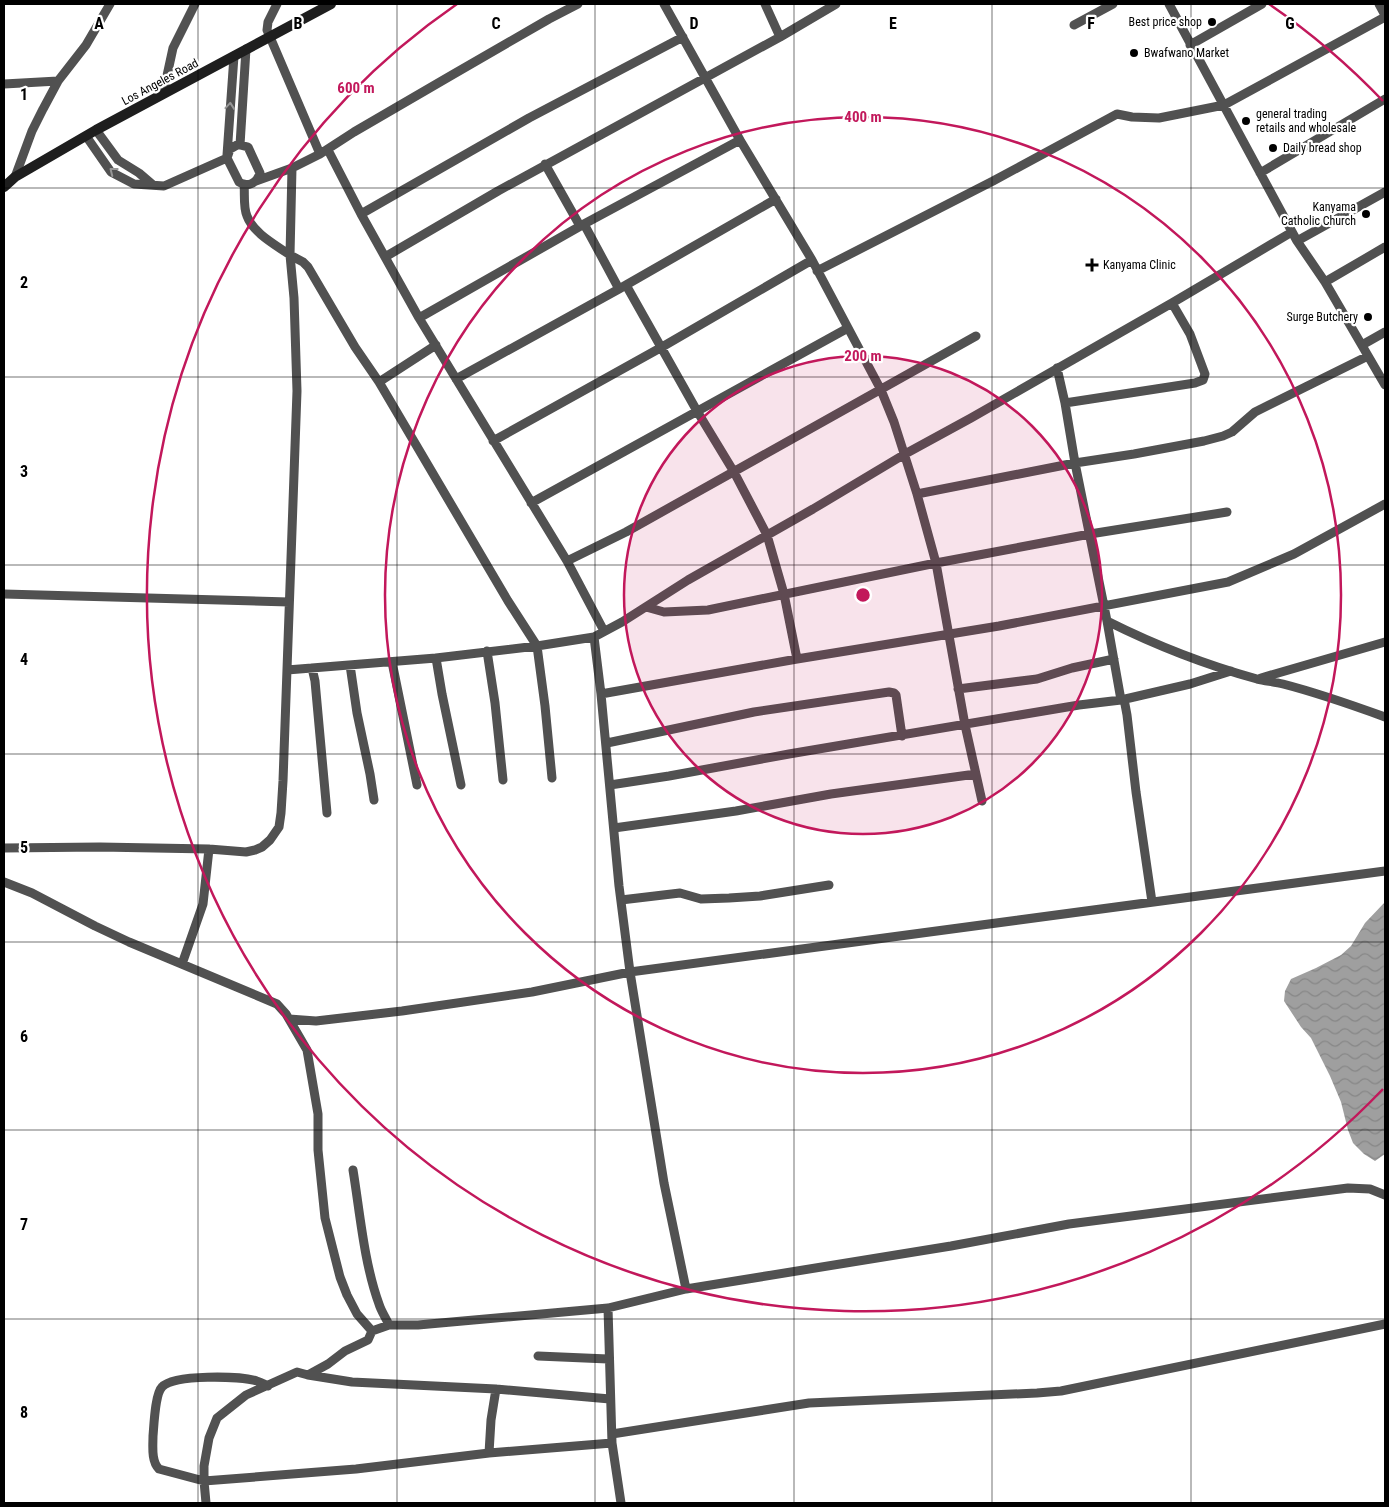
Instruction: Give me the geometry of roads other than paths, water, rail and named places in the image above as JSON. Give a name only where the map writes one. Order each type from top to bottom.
[{"type":"main road","name":"Los Angeles Road","points":[[4,187],[15,177],[96,130],[331,4]]},
{"type":"street","points":[[15,177],[32,131],[58,81],[86,45],[110,4]]},
{"type":"street","points":[[163,94],[173,48],[195,4]]},
{"type":"street","points":[[277,4],[268,22],[267,30],[324,152],[419,318],[567,561],[604,631]]},
{"type":"street","points":[[234,56],[227,156],[239,182],[250,184],[258,177],[273,175],[292,168],[324,152],[354,132],[578,4]]},
{"type":"street","points":[[664,4],[740,140],[812,260],[881,390],[905,454],[936,563],[958,689],[982,801]]},
{"type":"street","points":[[765,4],[780,37]]},
{"type":"street","points":[[385,257],[546,164],[706,78],[836,4]]},
{"type":"street","points":[[1074,25],[1113,4]]},
{"type":"street","points":[[1169,4],[1292,232],[1325,282],[1385,385]]},
{"type":"street","points":[[1190,45],[1262,4]]},
{"type":"street","points":[[817,271],[993,181],[1117,114],[1132,117],[1159,118],[1224,105],[1385,16],[1379,4]]},
{"type":"street","points":[[361,214],[529,118],[683,37]]},
{"type":"street","points":[[240,145],[246,49]]},
{"type":"street","points":[[4,84],[58,81]]},
{"type":"street","points":[[1260,173],[1385,99]]},
{"type":"street","points":[[96,130],[118,160],[139,173],[153,185]]},
{"type":"street","points":[[86,136],[110,172],[134,184],[164,186],[227,156],[233,147],[240,145],[248,147],[258,177]]},
{"type":"street","points":[[419,318],[582,225],[740,140]]},
{"type":"street","points":[[546,164],[582,225],[662,347],[697,411],[734,472],[767,535],[784,594],[797,659]]},
{"type":"street","points":[[4,848],[100,847],[209,849],[246,852],[262,847],[270,840],[279,827],[287,670],[297,391],[294,298],[290,256],[292,168]]},
{"type":"street","points":[[244,184],[246,214],[252,225],[267,239],[308,267],[379,382],[508,601],[537,646],[552,778]]},
{"type":"street","points":[[1298,241],[1385,192]]},
{"type":"street","points":[[456,379],[623,287],[776,199]]},
{"type":"street","points":[[287,670],[436,658],[594,637],[905,454],[972,418],[1292,232]]},
{"type":"street","points":[[1325,282],[1385,247]]},
{"type":"street","points":[[493,440],[662,347],[812,260]]},
{"type":"street","points":[[1065,403],[1203,380],[1205,374],[1190,334],[1172,303]]},
{"type":"street","points":[[531,503],[848,328]]},
{"type":"street","points":[[1362,345],[1385,332]]},
{"type":"street","points":[[567,561],[626,532],[976,336]]},
{"type":"street","points":[[379,382],[436,345]]},
{"type":"street","points":[[917,494],[1075,463],[1204,442],[1232,432],[1255,412],[1368,356]]},
{"type":"street","points":[[1057,368],[1122,700],[1127,715],[1152,902]]},
{"type":"street","points":[[601,694],[999,626],[1215,585],[1242,577],[1294,554],[1385,504]]},
{"type":"street","points":[[646,607],[664,612],[698,610],[1090,534],[1227,512]]},
{"type":"street","points":[[4,594],[289,602]]},
{"type":"street","points":[[1107,621],[1167,648],[1231,671],[1283,684],[1385,716]]},
{"type":"street","points":[[594,637],[630,972],[664,1183],[686,1289]]},
{"type":"street","points":[[1258,679],[1385,642]]},
{"type":"street","points":[[487,652],[495,703],[503,780]]},
{"type":"street","points":[[436,658],[461,785]]},
{"type":"street","points":[[958,689],[1037,679],[1072,668],[1114,659]]},
{"type":"street","points":[[392,662],[417,785]]},
{"type":"street","points":[[350,665],[357,713],[374,800]]},
{"type":"street","points":[[312,668],[315,681],[327,813]]},
{"type":"street","points":[[610,785],[1102,701],[1122,700],[1190,684],[1231,671]]},
{"type":"street","points":[[606,743],[754,712],[889,692],[894,692],[896,695],[902,736]]},
{"type":"street","points":[[614,828],[736,811],[830,794],[976,774]]},
{"type":"street","points":[[182,964],[203,904],[209,849]]},
{"type":"street","points":[[290,1019],[316,1021],[402,1011],[532,992],[630,972],[1385,871]]},
{"type":"street","points":[[4,882],[32,892],[95,926],[277,1004],[283,1009],[309,1056],[312,1086],[318,1114],[320,1179],[325,1218],[340,1277],[357,1314],[372,1331]]},
{"type":"street","points":[[621,900],[668,893],[680,893],[701,899],[729,898],[778,894],[829,885]]},
{"type":"street","points":[[353,1170],[373,1288],[379,1306],[389,1325]]},
{"type":"street","points":[[308,1375],[328,1364],[345,1351],[368,1340],[372,1331],[389,1325],[418,1325],[608,1308],[686,1289],[942,1248],[1088,1222],[1348,1188],[1370,1190],[1385,1195]]},
{"type":"street","points":[[608,1308],[608,1359],[612,1439],[621,1503]]},
{"type":"street","points":[[268,1386],[258,1381],[208,1376],[174,1381],[164,1385],[160,1389],[156,1405],[153,1433],[155,1465],[159,1469],[204,1481],[356,1469],[612,1439],[809,1402],[1061,1391],[1385,1324]]},
{"type":"street","points":[[538,1356],[608,1359]]},
{"type":"street","points":[[206,1503],[204,1466],[209,1438],[217,1418],[246,1395],[296,1372],[352,1382],[496,1389],[610,1399]]},
{"type":"street","points":[[490,1453],[491,1420],[496,1389]]},
{"type":"water","points":[[1385,902],[1385,1154],[1375,1161],[1364,1154],[1353,1143],[1341,1102],[1330,1076],[1311,1038],[1301,1027],[1284,1001],[1285,991],[1291,979],[1341,955],[1351,946],[1365,923]]},
{"type":"place","name":"Best price shop","points":[[1212,22]]},
{"type":"place","name":"Bwafwano Market","points":[[1134,53]]},
{"type":"place","name":"general trading retails and wholesale","points":[[1246,121]]},
{"type":"place","name":"Daily bread shop","points":[[1273,148]]},
{"type":"place","name":"Kanyama Catholic Church","points":[[1366,214]]},
{"type":"place","name":"Kanyama Clinic","points":[[1092,265]]},
{"type":"place","name":"Surge Butchery","points":[[1368,317]]}]
